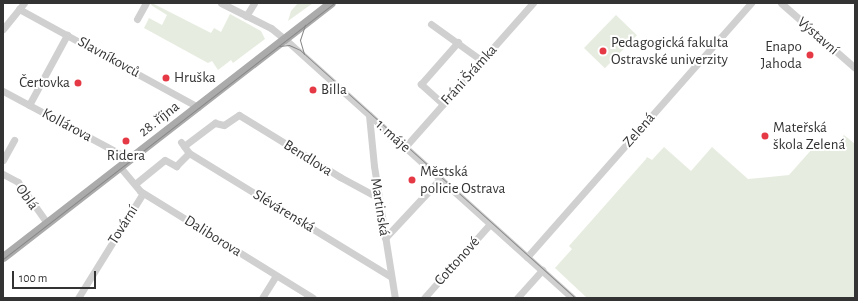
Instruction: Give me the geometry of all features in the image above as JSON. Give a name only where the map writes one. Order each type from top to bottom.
[{"type":"main road","name":"28. října","points":[[3,257],[332,3]]},
{"type":"street","points":[[137,19],[146,3]]},
{"type":"street","name":"1. máje","points":[[221,3],[271,28],[285,39],[573,298]]},
{"type":"street","points":[[246,16],[254,3]]},
{"type":"street","name":"Fráni Šrámka","points":[[405,147],[533,3]]},
{"type":"street","name":"Zelená","points":[[527,257],[751,3]]},
{"type":"street","name":"Výstavní","points":[[781,3],[855,68]]},
{"type":"street","points":[[3,30],[22,6]]},
{"type":"street","name":"Slavníkovců","points":[[22,6],[67,35],[198,106]]},
{"type":"street","points":[[431,24],[481,60]]},
{"type":"street","points":[[29,105],[67,35]]},
{"type":"street","points":[[443,104],[421,84],[458,42]]},
{"type":"street","name":"Kollárova","points":[[3,91],[130,159]]},
{"type":"street","name":"Slévárenská","points":[[239,115],[224,125],[215,123],[182,144],[189,153],[391,277]]},
{"type":"street","name":"Bendlova","points":[[239,115],[340,177],[378,198]]},
{"type":"street","name":"Martinská","points":[[369,115],[378,198],[395,298]]},
{"type":"street","points":[[3,160],[14,140]]},
{"type":"street","points":[[135,184],[165,160],[176,166],[189,153]]},
{"type":"street","name":"Daliborova","points":[[120,167],[143,193],[313,298]]},
{"type":"street","name":"Oblá","points":[[3,174],[18,182],[47,223]]},
{"type":"street","points":[[385,238],[440,179]]},
{"type":"street","name":"Tovární","points":[[78,298],[143,193]]},
{"type":"street","name":"Cottonové","points":[[424,298],[490,224]]},
{"type":"street","points":[[517,298],[542,270]]},
{"type":"street","points":[[262,298],[276,276]]},
{"type":"shaded area","points":[[152,3],[211,33],[214,28],[221,32],[230,14],[261,31],[265,39],[233,63],[231,60],[218,70],[212,61],[208,63],[144,28],[149,18],[162,25],[167,15],[151,5]]},
{"type":"shaded area","points":[[298,3],[313,3],[288,21],[291,11]]},
{"type":"shaded area","points":[[616,15],[637,35],[605,68],[584,48]]},
{"type":"shaded area","points":[[844,135],[855,144],[855,298],[587,298],[555,268],[572,249],[569,246],[647,157],[652,160],[664,147],[691,171],[712,147],[748,179],[789,175],[820,140],[833,147]]},
{"type":"tram line","points":[[3,259],[334,3]]},
{"type":"tram line","points":[[304,54],[300,40],[305,25]]},
{"type":"tram line","points":[[279,46],[289,45],[300,50],[575,298]]},
{"type":"place","name":"Pedagogická fakulta Ostravské univerzity","points":[[603,51]]},
{"type":"place","name":"Enapo Jahoda","points":[[810,55]]},
{"type":"place","name":"Hruška","points":[[166,78]]},
{"type":"place","name":"Čertovka","points":[[78,83]]},
{"type":"place","name":"Billa","points":[[313,90]]},
{"type":"place","name":"Mateřská škola Zelená","points":[[765,136]]},
{"type":"place","name":"Ridera","points":[[126,141]]},
{"type":"place","name":"Městská policie Ostrava","points":[[412,180]]}]
